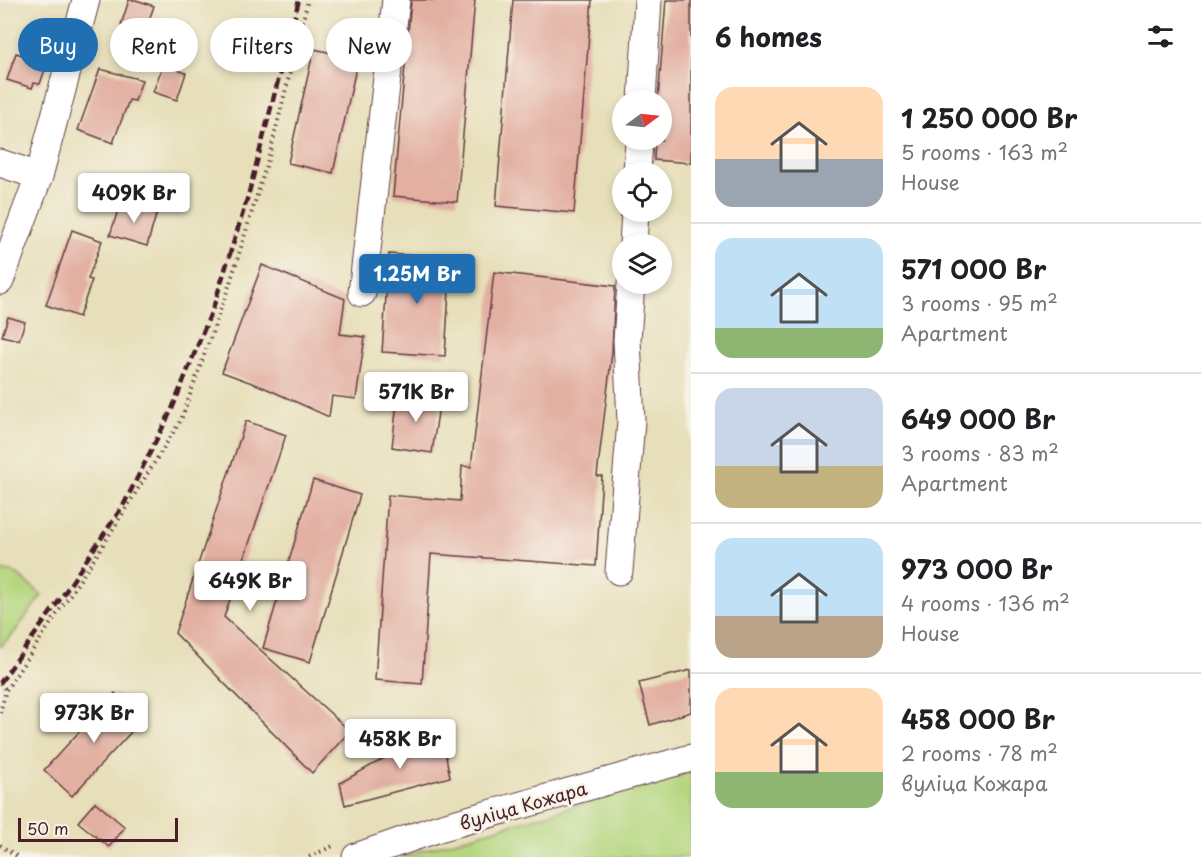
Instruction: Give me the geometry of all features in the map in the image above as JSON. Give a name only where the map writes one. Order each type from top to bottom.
[{"type":"street","points":[[0,281],[39,176],[86,0]]},
{"type":"street","points":[[362,293],[396,0]]},
{"type":"street","points":[[643,90],[648,0]]},
{"type":"street","points":[[0,163],[39,176]]},
{"type":"street","points":[[619,571],[631,421],[627,340],[630,294]]},
{"type":"street","name":"вуліца Кожара","points":[[356,857],[439,828],[691,758]]},
{"type":"path","points":[[0,713],[6,690],[98,553],[181,420],[230,283],[270,153],[308,0]]},
{"type":"path","points":[[0,683],[6,690]]},
{"type":"path","points":[[0,845],[18,857]]},
{"type":"green space","points":[[0,570],[15,573],[42,595],[14,633],[0,647]]},
{"type":"green space","points":[[691,772],[691,857],[400,857]]},
{"type":"building","points":[[129,0],[154,6],[150,18],[123,18]]},
{"type":"building","points":[[411,0],[475,0],[457,202],[393,196],[404,72],[412,72],[412,18],[409,18]]},
{"type":"building","points":[[513,0],[592,0],[574,213],[496,206]]},
{"type":"building","points":[[666,0],[691,0],[691,163],[654,160],[654,150],[672,150],[672,90],[659,90]]},
{"type":"building","points":[[314,49],[326,52],[326,72],[355,72],[333,173],[288,163],[309,72],[314,72]]},
{"type":"building","points":[[16,53],[18,54],[18,72],[44,72],[40,84],[34,83],[32,88],[7,80]]},
{"type":"building","points":[[100,69],[142,80],[135,101],[129,100],[113,143],[78,130]]},
{"type":"building","points":[[160,72],[186,73],[177,100],[153,92]]},
{"type":"building","points":[[121,201],[157,212],[147,246],[110,235]]},
{"type":"building","points":[[72,230],[102,241],[88,279],[92,280],[79,317],[46,305]]},
{"type":"building","points":[[389,254],[451,258],[445,356],[382,352]]},
{"type":"building","points":[[262,265],[345,299],[340,334],[365,337],[356,399],[332,396],[329,417],[263,387],[222,372]]},
{"type":"building","points":[[494,272],[612,286],[612,294],[615,294],[612,352],[597,476],[602,476],[596,566],[431,554],[422,684],[375,680],[388,495],[460,501],[462,466],[471,467]]},
{"type":"building","points":[[8,317],[25,322],[19,340],[2,336]]},
{"type":"building","points":[[398,393],[440,399],[432,453],[392,447]]},
{"type":"building","points":[[246,421],[286,435],[224,617],[350,731],[312,773],[175,633]]},
{"type":"building","points":[[313,480],[360,495],[310,662],[263,648]]},
{"type":"building","points":[[691,670],[691,712],[650,725],[639,683]]},
{"type":"building","points":[[115,693],[143,719],[72,796],[44,770]]},
{"type":"building","points":[[440,727],[450,777],[345,805],[340,783]]},
{"type":"building","points":[[95,802],[125,827],[109,847],[78,822]]},
{"type":"railway","points":[[0,683],[124,504],[172,409],[214,305],[248,196],[299,0]]}]
